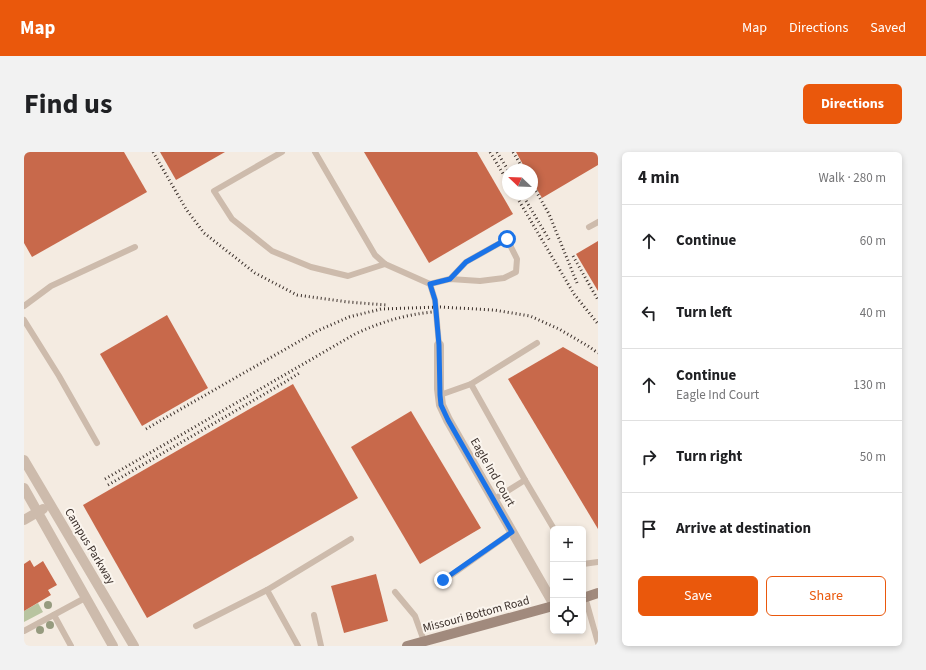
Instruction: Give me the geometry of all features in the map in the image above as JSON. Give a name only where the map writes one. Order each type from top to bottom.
[{"type":"street","name":"Eagle Ind Court","points":[[439,345],[441,405],[448,420],[550,600]]},
{"type":"street","name":"Campus Parkway","points":[[24,460],[134,646]]},
{"type":"street","points":[[24,488],[113,646]]},
{"type":"street","points":[[24,520],[50,505]]},
{"type":"street","points":[[586,596],[598,593]]},
{"type":"street","name":"Missouri Bottom Road","points":[[407,646],[550,606]]},
{"type":"lane","points":[[282,152],[214,191],[232,219],[272,251],[311,267],[348,276],[385,264]]},
{"type":"lane","points":[[315,152],[375,255],[385,264],[430,284],[450,279],[480,281],[504,278],[516,272],[517,259],[507,239],[466,262],[450,279]]},
{"type":"lane","points":[[589,227],[598,222]]},
{"type":"lane","points":[[24,306],[51,286],[135,247]]},
{"type":"lane","points":[[430,284],[435,300],[439,345]]},
{"type":"lane","points":[[24,320],[59,376],[97,443]]},
{"type":"lane","points":[[440,395],[472,384],[537,343]]},
{"type":"lane","points":[[472,384],[524,480],[552,526]]},
{"type":"lane","points":[[494,500],[524,480]]},
{"type":"lane","points":[[443,580],[512,532]]},
{"type":"lane","points":[[196,626],[267,590],[351,539]]},
{"type":"lane","points":[[586,564],[598,562]]},
{"type":"lane","points":[[267,590],[298,646]]},
{"type":"lane","points":[[395,592],[415,616],[424,641]]},
{"type":"lane","points":[[24,631],[85,598]]},
{"type":"lane","points":[[584,598],[598,643]]},
{"type":"lane","points":[[54,615],[71,646]]},
{"type":"lane","points":[[314,615],[321,646]]},
{"type":"green space","points":[[38,603],[43,612],[24,622],[24,611]]},
{"type":"building","points":[[24,152],[124,152],[147,192],[32,257],[24,243]]},
{"type":"building","points":[[160,152],[225,152],[176,180]]},
{"type":"building","points":[[364,152],[477,152],[502,195],[502,200],[505,200],[513,214],[429,263]]},
{"type":"building","points":[[516,152],[598,152],[598,165],[542,198],[538,191],[538,164],[523,164]]},
{"type":"building","points":[[598,241],[598,291],[576,254]]},
{"type":"building","points":[[167,315],[208,388],[142,426],[100,354]]},
{"type":"building","points":[[563,347],[598,367],[598,529],[508,379]]},
{"type":"building","points":[[293,384],[358,498],[147,618],[83,505]]},
{"type":"building","points":[[411,411],[481,528],[420,564],[351,447]]},
{"type":"building","points":[[30,560],[34,567],[43,561],[57,585],[48,590],[51,595],[24,611],[24,564]]},
{"type":"building","points":[[376,574],[388,621],[344,633],[331,586]]},
{"type":"railway","points":[[153,152],[186,209],[204,233],[255,273],[297,295],[348,302],[386,305]]},
{"type":"railway","points":[[490,152],[502,172]]},
{"type":"railway","points":[[497,152],[504,164]]},
{"type":"railway","points":[[513,152],[520,164]]},
{"type":"railway","points":[[538,195],[549,214],[577,283]]},
{"type":"railway","points":[[519,200],[574,294],[598,324]]},
{"type":"railway","points":[[526,200],[550,241]]},
{"type":"railway","points":[[573,256],[598,300]]},
{"type":"railway","points":[[146,429],[317,331],[349,317],[381,309],[440,307],[494,310],[530,316],[559,329],[598,353]]},
{"type":"railway","points":[[105,479],[355,334],[393,320],[432,312]]},
{"type":"railway","points":[[108,485],[301,372]]},
{"type":"route","points":[[443,580],[512,532],[448,420],[441,405],[439,389],[439,345],[435,300],[430,284],[450,279],[466,262],[507,239]]}]
